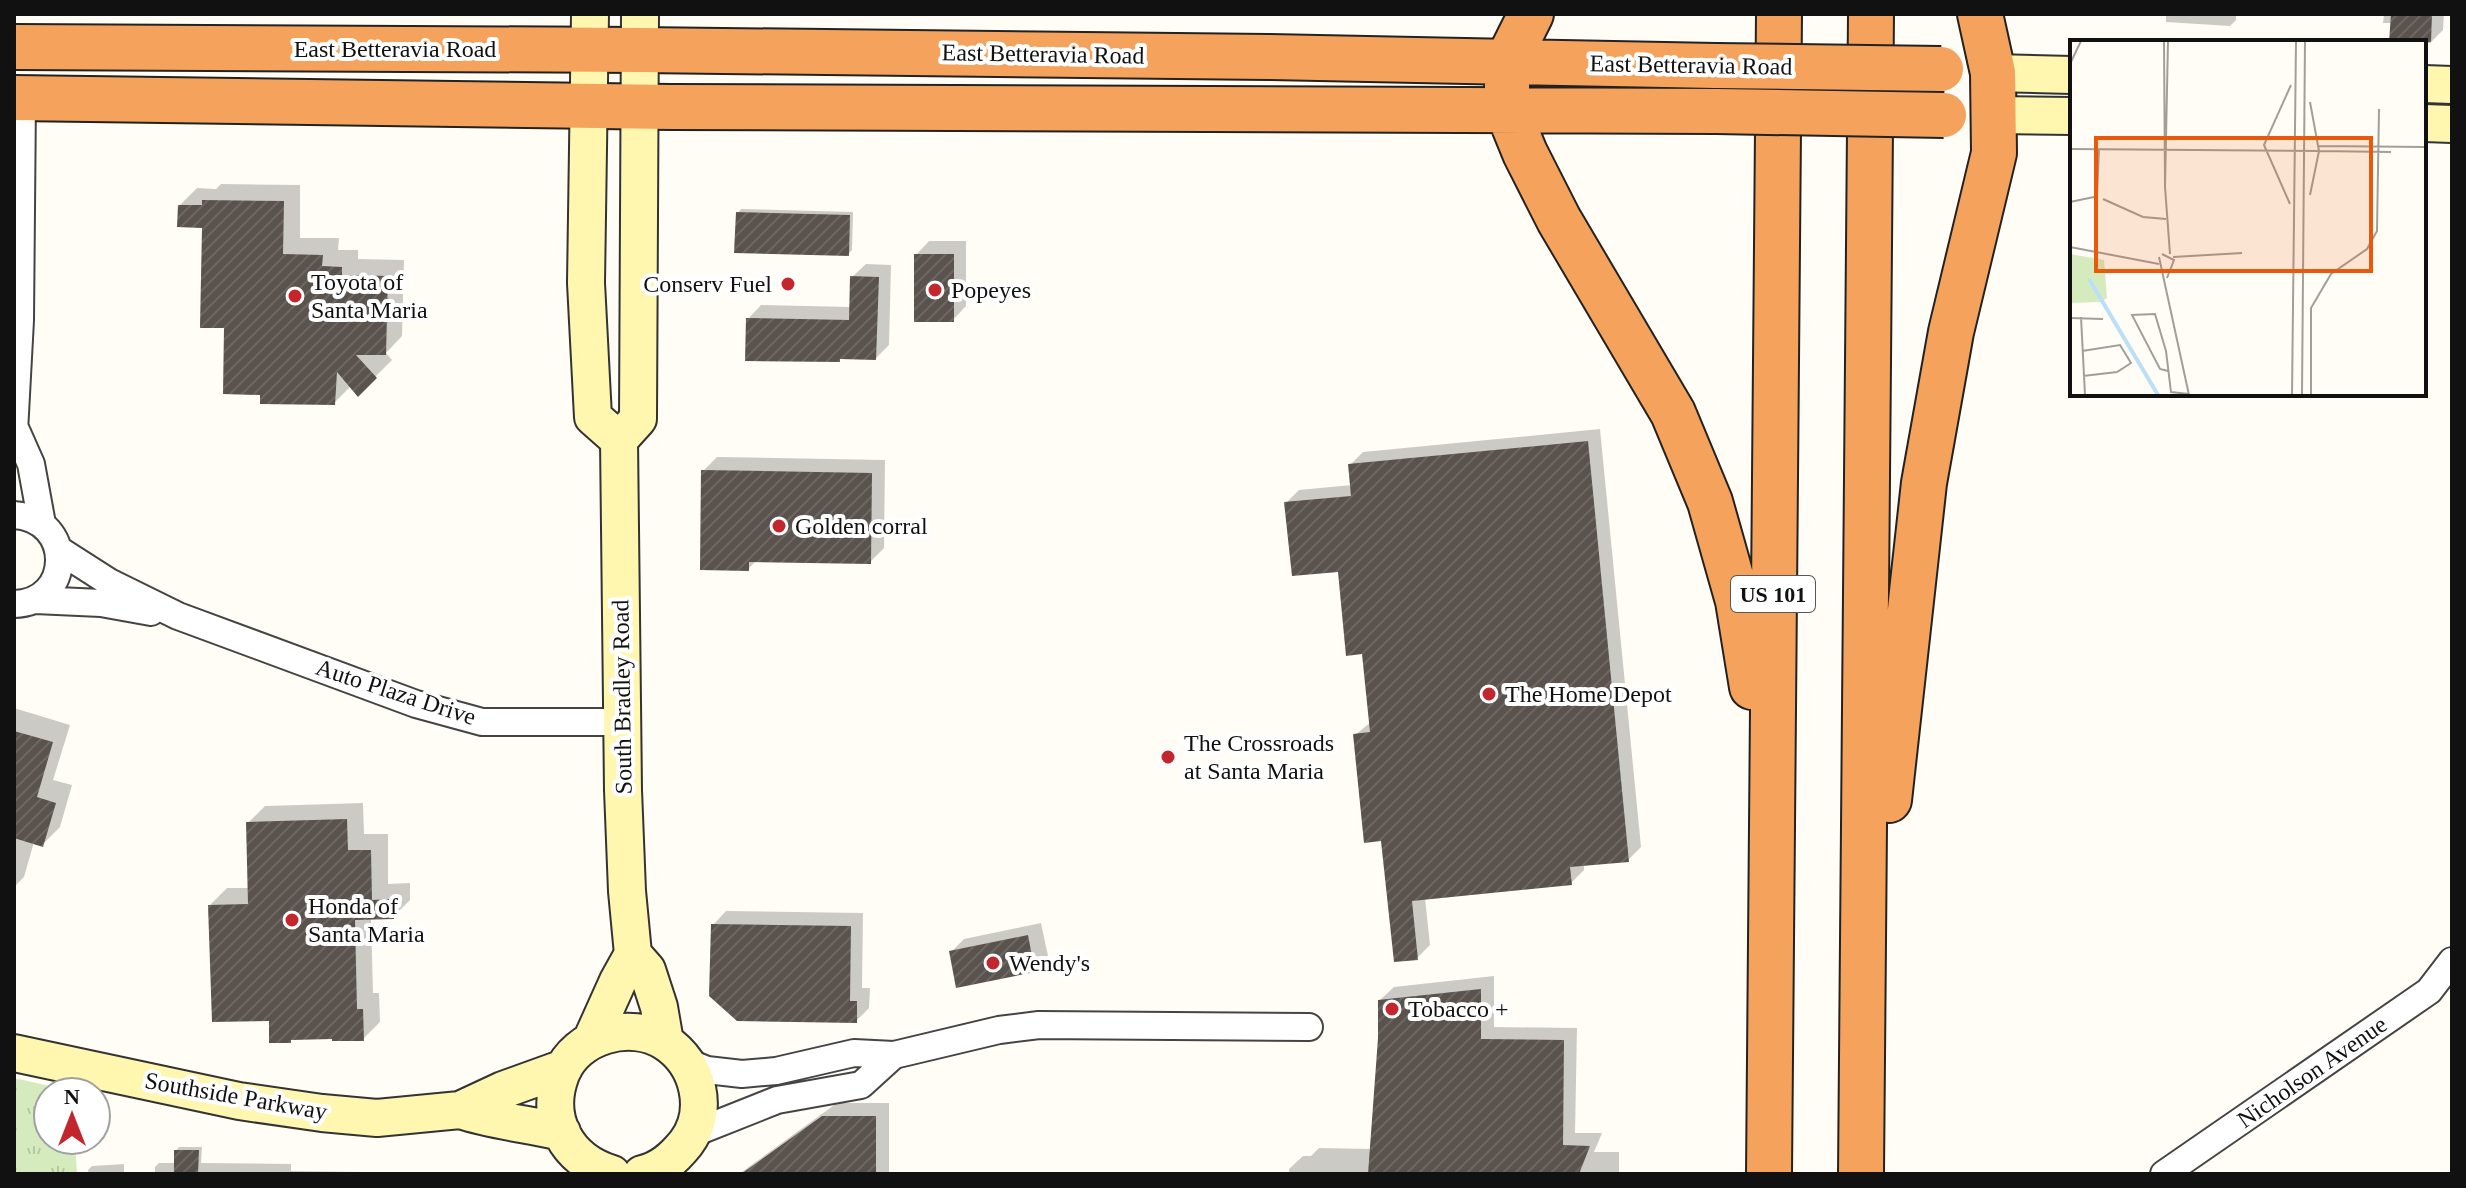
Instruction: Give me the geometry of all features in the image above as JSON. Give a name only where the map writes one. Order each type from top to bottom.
[{"type":"highway","points":[[1531,14],[1507,62],[1507,109],[1559,220],[1673,413],[1710,502],[1738,601],[1759,731],[1769,921]]},
{"type":"highway","name":"US 101","points":[[1769,1174],[1779,14]]},
{"type":"highway","points":[[1861,1174],[1871,14]]},
{"type":"highway","points":[[1864,1017],[1924,483],[1951,332],[1994,153],[1994,94],[1980,14]]},
{"type":"highway","name":"East Betteravia Road","points":[[14,47],[640,32],[1268,57],[1941,69],[1994,94]]},
{"type":"highway","name":"East Betteravia Road","points":[[18,98],[587,106],[1507,109],[1944,115],[1994,94]]},
{"type":"street","points":[[589,32],[586,283],[593,417],[619,440],[638,419],[640,32]]},
{"type":"street","name":"East Betteravia Road","points":[[1994,94],[2070,75]]},
{"type":"street","points":[[2426,84],[2452,85]]},
{"type":"street","name":"East Betteravia Road","points":[[1994,94],[2070,115]]},
{"type":"street","points":[[18,98],[20,320],[15,430],[31,464],[42,524]]},
{"type":"street","points":[[2426,123],[2452,124]]},
{"type":"street","name":"South Bradley Road","points":[[619,440],[622,722],[627,891],[633,954],[647,970],[676,1052],[699,1091],[700,1110],[694,1133]]},
{"type":"street","points":[[14,515],[42,524],[50,531],[59,550],[60,565],[56,579],[47,591],[25,602]]},
{"type":"street","name":"Auto Plaza Drive","points":[[59,550],[109,582],[178,616],[416,704],[482,722],[622,722]]},
{"type":"street","name":"Auto Plaza Drive","points":[[25,602],[101,603],[178,616]]},
{"type":"street","points":[[591,1041],[633,954]]},
{"type":"street","name":"Nicholson Avenue","points":[[2164,1174],[2429,991],[2452,961]]},
{"type":"street","points":[[599,1171],[569,1147],[556,1120],[556,1089],[564,1068],[581,1048],[612,1033],[641,1032],[707,1070],[742,1074],[776,1071],[854,1053],[894,1055],[999,1030],[1039,1025],[1309,1027]]},
{"type":"street","name":"Southside Parkway","points":[[14,1053],[239,1101],[377,1118],[460,1110],[503,1090],[564,1068]]},
{"type":"street","points":[[656,1171],[673,1160],[694,1133],[777,1100],[861,1085],[894,1055]]},
{"type":"street","name":"Southside Parkway","points":[[460,1110],[488,1120],[517,1122],[562,1132]]},
{"type":"green space","points":[[14,1078],[32,1082],[32,1156],[76,1156],[77,1174],[14,1174]]},
{"type":"building","points":[[2391,14],[2432,14],[2431,42],[2389,40]]},
{"type":"building","points":[[202,200],[284,201],[283,254],[323,255],[322,266],[342,267],[342,275],[388,276],[386,355],[356,355],[377,378],[358,397],[337,372],[335,405],[260,404],[260,395],[223,394],[224,328],[200,328],[202,228],[177,227],[178,205],[202,205]]},
{"type":"building","points":[[736,212],[850,215],[849,256],[734,253]]},
{"type":"building","points":[[914,254],[954,254],[954,322],[914,322]]},
{"type":"building","points":[[850,276],[879,277],[876,360],[745,361],[746,318],[849,320]]},
{"type":"building","name":"The Home Depot","points":[[1588,441],[1629,862],[1570,867],[1572,885],[1412,901],[1418,960],[1394,962],[1381,841],[1364,843],[1353,734],[1370,732],[1362,654],[1346,656],[1338,572],[1292,576],[1284,502],[1351,496],[1348,464]]},
{"type":"building","points":[[701,470],[872,473],[871,564],[749,562],[749,571],[700,570]]},
{"type":"building","points":[[14,731],[53,742],[37,797],[56,803],[43,847],[14,838]]},
{"type":"building","points":[[347,819],[348,850],[371,850],[372,900],[393,899],[394,919],[355,920],[357,1009],[363,1009],[364,1041],[332,1039],[269,1043],[269,1021],[212,1022],[208,905],[248,904],[246,822]]},
{"type":"building","points":[[711,924],[851,926],[850,1001],[857,1001],[857,1023],[737,1021],[709,996]]},
{"type":"building","points":[[1028,935],[1035,972],[956,988],[949,951]]},
{"type":"building","points":[[1481,989],[1481,1039],[1564,1040],[1563,1145],[1590,1146],[1579,1174],[1368,1174],[1378,1000]]},
{"type":"building","points":[[822,1116],[876,1116],[876,1174],[741,1174]]},
{"type":"building","points":[[174,1150],[199,1150],[198,1174],[174,1174]]},
{"type":"place","name":"Conserv Fuel","points":[[788,284]]},
{"type":"place","name":"Popeyes","points":[[935,290]]},
{"type":"place","name":"Toyota of Santa Maria","points":[[295,296]]},
{"type":"place","name":"Golden corral","points":[[779,526]]},
{"type":"place","name":"The Home Depot","points":[[1489,694]]},
{"type":"place","name":"The Crossroads at Santa Maria","points":[[1168,757]]},
{"type":"place","name":"Honda of Santa Maria","points":[[292,920]]},
{"type":"place","name":"Wendy's","points":[[993,963]]},
{"type":"place","name":"Tobacco +","points":[[1392,1009]]}]
